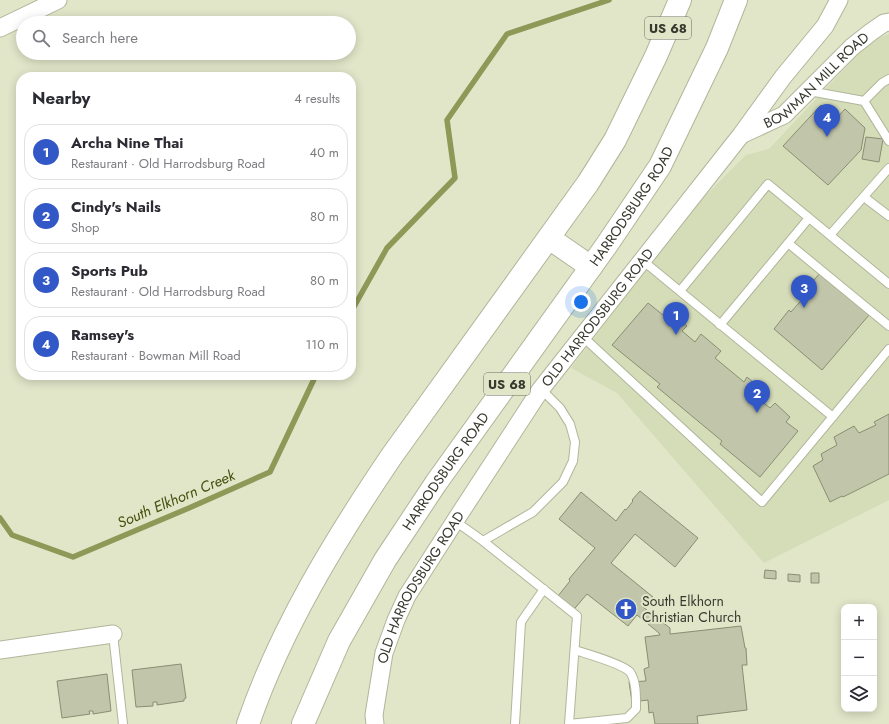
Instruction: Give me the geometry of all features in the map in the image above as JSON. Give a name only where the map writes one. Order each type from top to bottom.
[{"type":"main road","name":"US 68","points":[[248,724],[276,656],[295,615],[362,499],[588,183],[615,140],[656,56],[680,0]]},
{"type":"main road","name":"HARRODSBURG ROAD","points":[[303,724],[339,641],[385,560],[436,484],[591,267],[660,166],[717,48],[736,0]]},
{"type":"main road","points":[[549,238],[591,267]]},
{"type":"street","points":[[25,16],[58,0]]},
{"type":"street","name":"OLD HARRODSBURG ROAD","points":[[375,724],[374,715],[384,653],[396,620],[407,596],[455,521],[541,389],[741,135],[782,77],[825,26],[839,0]]},
{"type":"street","points":[[0,28],[16,20]]},
{"type":"street","name":"BOWMAN MILL ROAD","points":[[741,135],[784,115],[807,90],[862,39],[889,22]]},
{"type":"street","points":[[0,650],[113,634]]},
{"type":"lane","points":[[864,101],[882,83],[889,79]]},
{"type":"lane","points":[[807,90],[864,101],[889,141]]},
{"type":"lane","points":[[830,235],[889,168]]},
{"type":"lane","points":[[680,291],[768,184],[889,284]]},
{"type":"lane","points":[[864,196],[889,216]]},
{"type":"lane","points":[[720,324],[809,218]]},
{"type":"lane","points":[[788,243],[889,326]]},
{"type":"lane","points":[[642,260],[833,417]]},
{"type":"lane","points":[[582,336],[762,502],[889,349]]},
{"type":"lane","points":[[483,541],[533,512],[563,482],[573,461],[575,442],[570,424],[560,408],[541,389]]},
{"type":"lane","points":[[455,521],[483,541],[577,616],[569,724],[628,718],[636,709],[635,687],[630,673],[622,666],[575,650]]},
{"type":"lane","points":[[515,724],[521,622],[544,589]]},
{"type":"lane","points":[[113,634],[123,724]]},
{"type":"shaded area","points":[[889,34],[889,500],[764,563],[617,393],[571,368],[695,206],[746,155],[769,149],[864,48],[879,38]]},
{"type":"building","points":[[821,105],[836,119],[845,109],[865,128],[861,150],[828,185],[783,146]]},
{"type":"building","points":[[866,137],[883,139],[879,162],[862,159]]},
{"type":"building","points":[[820,273],[869,315],[822,370],[774,329],[789,310],[791,312],[806,295],[803,293]]},
{"type":"building","points":[[648,303],[663,315],[668,310],[687,326],[682,331],[695,342],[701,334],[721,351],[715,358],[744,382],[747,377],[766,393],[760,400],[770,408],[775,403],[790,417],[786,422],[798,431],[760,477],[720,444],[722,441],[657,387],[660,384],[612,345]]},
{"type":"building","points":[[889,414],[889,474],[830,502],[813,466],[823,460],[821,454],[837,445],[834,437],[854,426],[859,433],[876,425],[874,422]]},
{"type":"building","name":"South Elkhorn Christian Church","points":[[640,491],[698,538],[675,567],[635,534],[611,563],[653,597],[643,607],[670,628],[670,634],[741,626],[746,648],[747,665],[742,665],[747,710],[697,716],[698,724],[655,724],[653,712],[649,713],[648,700],[632,702],[629,682],[646,681],[644,669],[649,667],[645,637],[660,635],[659,633],[637,615],[628,626],[587,594],[570,614],[554,601],[570,581],[569,579],[595,548],[559,519],[581,492],[616,521]]},
{"type":"building","points":[[765,570],[776,571],[776,579],[764,578]]},
{"type":"building","points":[[811,573],[819,573],[819,583],[811,583]]},
{"type":"building","points":[[788,574],[800,575],[800,582],[788,581]]},
{"type":"building","points":[[181,664],[186,698],[184,701],[157,705],[157,702],[153,702],[153,706],[136,707],[132,670]]},
{"type":"building","points":[[107,674],[111,711],[93,714],[93,711],[89,711],[90,714],[62,718],[57,681]]},
{"type":"waterway","name":"South Elkhorn Creek","points":[[356,303],[387,248],[455,178],[447,120],[507,34],[609,0]]},
{"type":"waterway","name":"South Elkhorn Creek","points":[[0,518],[12,535],[73,557],[189,508],[270,472],[314,380]]},
{"type":"place","name":"Ramsey's","points":[[827,137]]},
{"type":"place","name":"Sports Pub","points":[[804,308]]},
{"type":"place","name":"Archa Nine Thai","points":[[676,335]]},
{"type":"place","name":"Cindy's Nails","points":[[757,413]]},
{"type":"place","name":"South Elkhorn Christian Church","points":[[626,609]]}]
